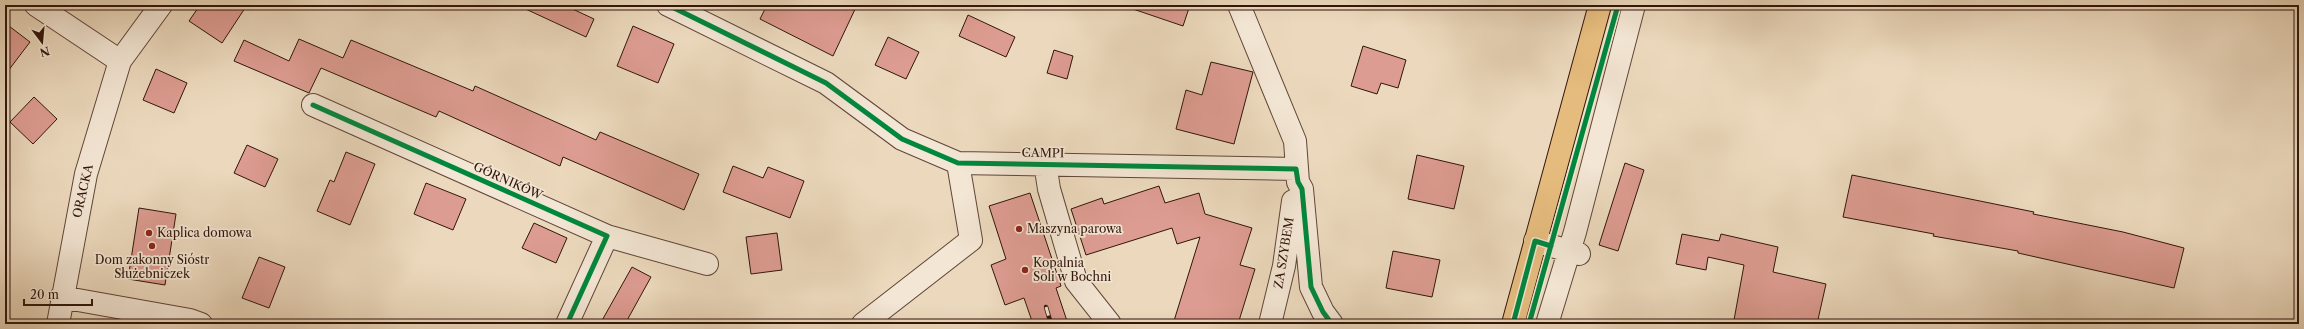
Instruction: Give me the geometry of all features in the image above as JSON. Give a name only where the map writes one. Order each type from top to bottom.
[{"type":"main road","points":[[1513,324],[1600,5]]},
{"type":"street","points":[[36,5],[120,61]]},
{"type":"street","name":"ORACKA","points":[[58,324],[61,297],[86,174],[120,61],[161,5]]},
{"type":"street","name":"CAMPI","points":[[668,5],[826,83],[902,140],[958,163],[1045,163],[1297,175]]},
{"type":"street","points":[[1239,5],[1295,141],[1297,175],[1302,189],[1310,287],[1323,312],[1332,324]]},
{"type":"street","points":[[1547,324],[1574,252],[1604,123],[1634,5]]},
{"type":"street","name":"GÓRNIKÓW","points":[[313,105],[607,236],[707,264]]},
{"type":"street","points":[[863,324],[971,240],[958,163]]},
{"type":"street","points":[[1045,163],[1049,189],[1076,280],[1110,324]]},
{"type":"street","name":"ZA SZYBEM","points":[[1270,324],[1284,266],[1297,175]]},
{"type":"street","points":[[567,324],[607,236]]},
{"type":"street","points":[[1535,241],[1574,252]]},
{"type":"street","points":[[61,297],[190,320],[201,324]]},
{"type":"building","points":[[200,5],[247,5],[222,43],[189,21]]},
{"type":"building","points":[[517,5],[564,5],[594,19],[586,37]]},
{"type":"building","points":[[767,5],[857,5],[833,56],[760,19]]},
{"type":"building","points":[[1130,5],[1190,5],[1183,26],[1130,8]]},
{"type":"building","points":[[968,15],[1015,37],[1006,57],[959,36]]},
{"type":"building","points":[[5,23],[30,42],[5,75]]},
{"type":"building","points":[[633,26],[674,44],[658,83],[617,66]]},
{"type":"building","points":[[888,37],[919,52],[906,79],[875,65]]},
{"type":"building","points":[[299,39],[343,58],[351,40],[473,91],[475,86],[596,140],[600,132],[699,174],[684,210],[563,157],[560,166],[439,111],[436,117],[321,68],[309,93],[234,61],[244,40],[289,61]]},
{"type":"building","points":[[1363,46],[1406,60],[1398,88],[1381,83],[1377,94],[1351,86]]},
{"type":"building","points":[[1054,50],[1073,56],[1067,79],[1047,73]]},
{"type":"building","points":[[1211,62],[1253,72],[1234,144],[1176,129],[1186,90],[1202,95]]},
{"type":"building","points":[[156,69],[187,83],[174,113],[143,100]]},
{"type":"building","points":[[34,97],[57,119],[33,144],[10,122]]},
{"type":"building","points":[[247,145],[278,159],[265,187],[234,173]]},
{"type":"building","points":[[346,152],[375,164],[350,225],[317,211],[330,180],[334,182]]},
{"type":"building","points":[[1417,155],[1464,166],[1454,209],[1408,199]]},
{"type":"building","points":[[1625,163],[1644,170],[1618,251],[1599,245]]},
{"type":"building","points":[[733,166],[763,178],[768,167],[804,181],[790,218],[723,192]]},
{"type":"building","points":[[1852,175],[2034,212],[2033,214],[2123,232],[2184,248],[2174,288],[2018,253],[2018,251],[1933,236],[1934,234],[1843,217]]},
{"type":"building","points":[[426,183],[466,199],[453,230],[414,214]]},
{"type":"building","points":[[1159,186],[1165,203],[1199,193],[1205,214],[1252,228],[1240,265],[1255,269],[1238,324],[1173,324],[1200,237],[1177,244],[1172,228],[1086,255],[1071,209],[1102,198],[1104,204]]},
{"type":"building","points":[[1030,193],[1061,286],[1056,288],[1068,324],[1033,324],[1024,298],[1005,305],[991,265],[1006,259],[989,206]]},
{"type":"building","name":"Dom zakonny Sióstr Służebniczek","points":[[139,208],[176,214],[165,285],[128,279]]},
{"type":"building","points":[[534,223],[567,238],[556,263],[522,248]]},
{"type":"building","points":[[777,233],[782,270],[751,274],[746,237]]},
{"type":"building","points":[[1682,234],[1719,241],[1721,234],[1778,247],[1773,272],[1826,284],[1817,324],[1754,324],[1734,320],[1744,265],[1708,257],[1706,270],[1676,264]]},
{"type":"building","points":[[1393,251],[1440,260],[1432,297],[1386,288]]},
{"type":"building","points":[[259,257],[285,267],[269,308],[242,298]]},
{"type":"building","points":[[632,267],[651,277],[625,324],[600,324]]},
{"type":"railway","points":[[1046,307],[1051,324]]},
{"type":"cycle path","points":[[668,5],[826,83],[902,139],[958,163],[1296,169],[1298,182],[1302,189],[1311,287],[1323,312],[1332,324]]},
{"type":"cycle path","points":[[1529,324],[1618,5]]},
{"type":"cycle path","points":[[313,105],[607,236],[567,324]]},
{"type":"cycle path","points":[[1513,324],[1535,241],[1551,246]]},
{"type":"place","name":"Maszyna parowa","points":[[1019,229]]},
{"type":"place","name":"Kaplica domowa","points":[[149,233]]},
{"type":"place","name":"Dom zakonny Sióstr Służebniczek","points":[[152,246]]},
{"type":"place","name":"Kopalnia Soli w Bochni","points":[[1025,270]]}]
